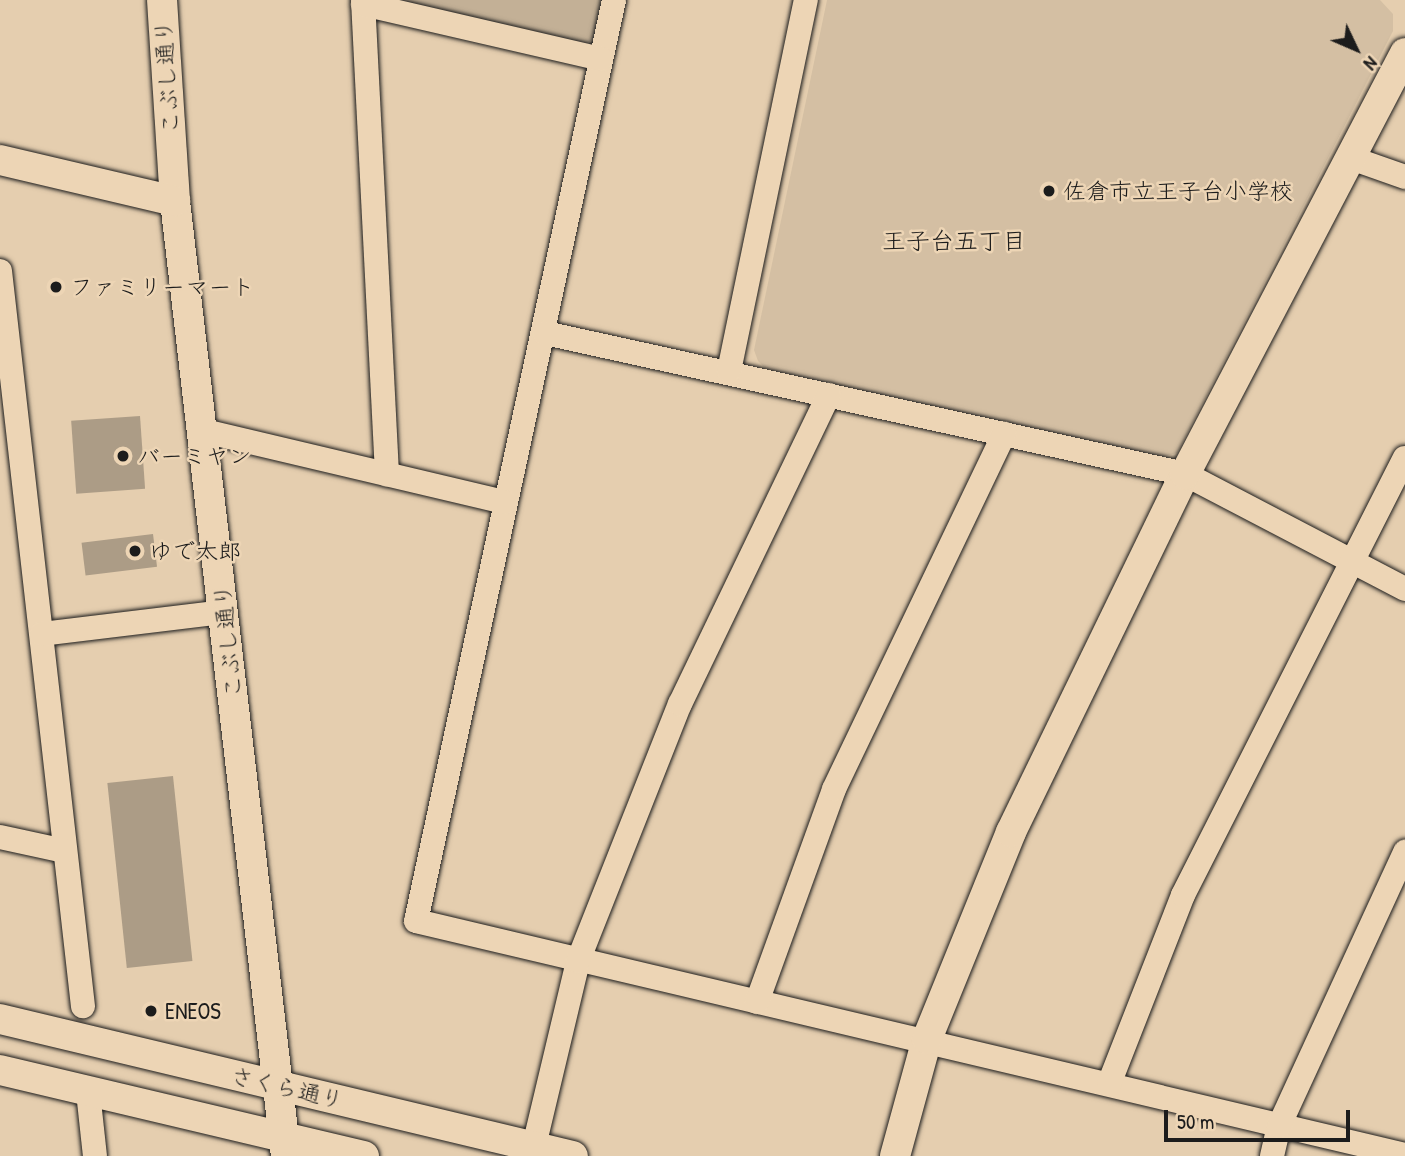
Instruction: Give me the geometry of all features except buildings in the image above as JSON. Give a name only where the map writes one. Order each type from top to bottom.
[{"type":"street","name":"こぶし通り","points":[[162,0],[175,201],[204,431],[285,1147]]},
{"type":"street","points":[[614,0],[545,333],[505,502],[416,922],[927,1040],[1405,1155]]},
{"type":"street","points":[[729,371],[806,0]]},
{"type":"street","points":[[387,474],[363,2],[601,59]]},
{"type":"street","points":[[895,1156],[927,1040],[1011,832],[1185,474],[1405,53]]},
{"type":"street","points":[[1352,158],[1405,177]]},
{"type":"street","points":[[0,160],[175,201]]},
{"type":"street","points":[[0,271],[83,1006]]},
{"type":"street","points":[[545,333],[729,371],[1185,474],[1405,589]]},
{"type":"street","points":[[534,1146],[578,961],[680,704],[829,395]]},
{"type":"street","points":[[204,431],[505,502]]},
{"type":"street","points":[[757,1002],[834,789],[1004,434]]},
{"type":"street","points":[[1109,1084],[1183,895],[1405,458]]},
{"type":"street","points":[[42,634],[225,612]]},
{"type":"street","points":[[0,837],[65,852]]},
{"type":"street","points":[[1272,1156],[1279,1126],[1405,852]]},
{"type":"street","name":"さくら通り","points":[[0,1019],[573,1156]]},
{"type":"street","points":[[0,1070],[285,1147],[363,1156]]},
{"type":"street","points":[[88,1092],[95,1156]]},
{"type":"shaded area","points":[[379,0],[603,0],[596,37],[583,46]]},
{"type":"shaded area","name":"佐倉市立王子台小学校","points":[[827,0],[1380,0],[1393,14],[1393,31],[1177,453],[1144,461],[765,368],[758,361],[754,350]]},
{"type":"place","name":"佐倉市立王子台小学校","points":[[1049,191]]},
{"type":"place","name":"ファミリーマート","points":[[56,287]]},
{"type":"place","name":"バーミヤン","points":[[123,456]]},
{"type":"place","name":"ゆで太郎","points":[[135,551]]},
{"type":"place","name":"ENEOS","points":[[151,1011]]},
{"type":"district","name":"王子台五丁目","points":[[954,241]]}]
